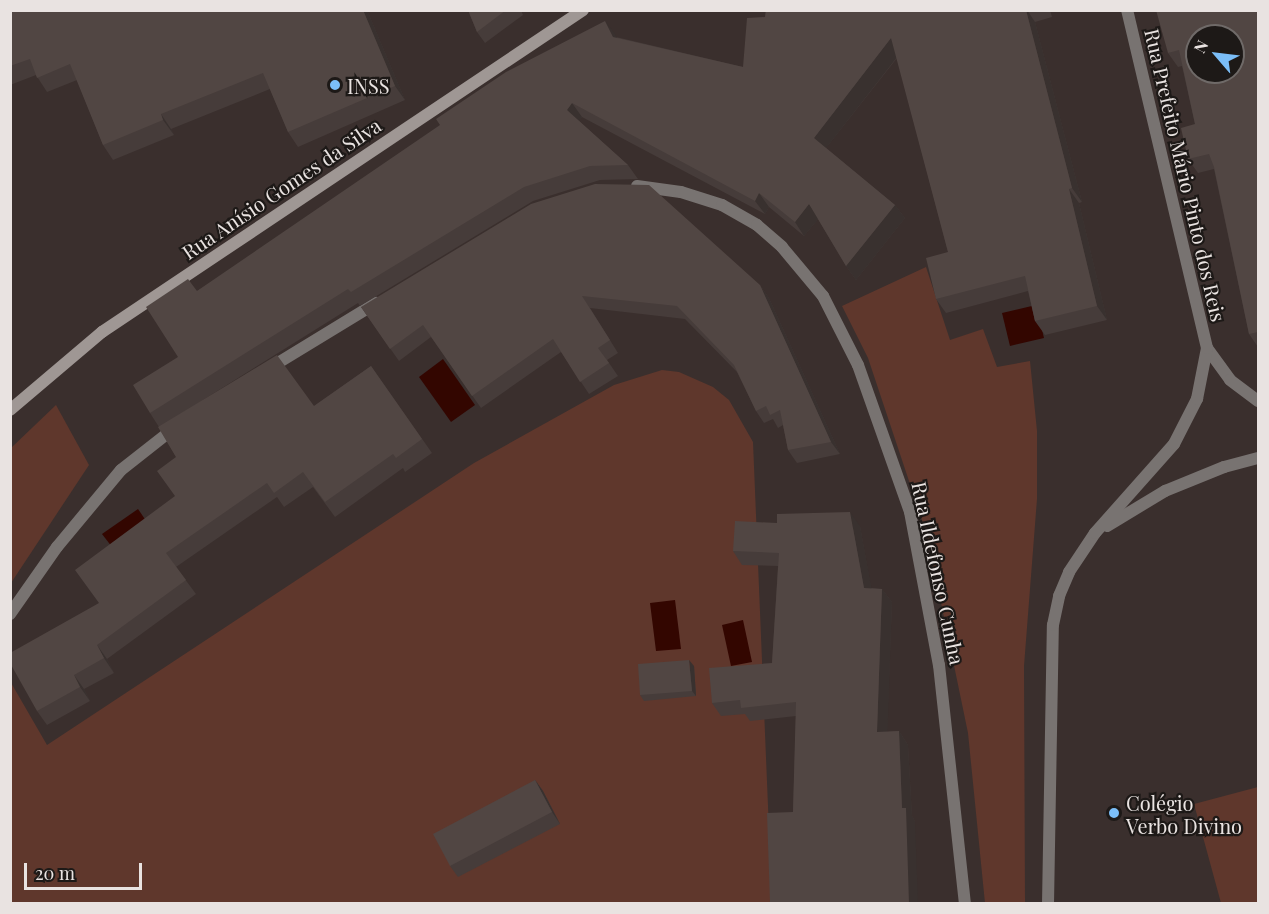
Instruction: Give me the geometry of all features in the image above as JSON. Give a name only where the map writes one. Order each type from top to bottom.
[{"type":"street","name":"Rua Anísio Gomes da Silva","points":[[10,410],[102,332],[583,10]]},
{"type":"street","name":"Rua Prefeito Mário Pinto dos Reis","points":[[1127,10],[1207,348]]},
{"type":"street","name":"Rua Ildefonso Cunha","points":[[620,186],[681,192],[722,205],[757,225],[782,246],[823,296],[858,365],[910,512],[939,665],[965,903]]},
{"type":"street","points":[[252,380],[384,298]]},
{"type":"street","points":[[1207,348],[1230,380],[1258,401]]},
{"type":"street","points":[[1048,903],[1053,625],[1069,572],[1095,533],[1174,444],[1197,399],[1207,348]]},
{"type":"street","points":[[10,614],[57,547],[121,470],[160,437],[190,418]]},
{"type":"street","points":[[1095,533],[1166,491],[1224,467],[1258,458]]},
{"type":"shaded area","points":[[926,267],[950,340],[983,329],[997,367],[1030,361],[1037,431],[1037,499],[1024,666],[1025,903],[985,903],[968,733],[927,535],[868,358],[842,306]]},
{"type":"shaded area","points":[[1036,305],[1044,338],[1010,346],[1002,313]]},
{"type":"shaded area","points":[[443,359],[475,405],[451,422],[419,377]]},
{"type":"shaded area","points":[[662,370],[679,372],[713,387],[729,400],[753,442],[772,903],[11,903],[10,681],[47,745],[474,463],[614,385]]},
{"type":"shaded area","points":[[56,405],[89,465],[11,583],[11,448]]},
{"type":"shaded area","points":[[138,509],[153,531],[119,556],[102,534]]},
{"type":"shaded area","points":[[675,600],[681,649],[656,651],[650,603]]},
{"type":"shaded area","points":[[743,620],[752,662],[731,666],[722,625]]},
{"type":"shaded area","points":[[1258,787],[1258,903],[1221,903],[1194,804]]},
{"type":"building","points":[[10,10],[363,10],[395,86],[288,132],[263,73],[161,114],[163,120],[103,145],[70,64],[37,78],[30,59],[10,66]]},
{"type":"building","points":[[468,10],[506,10],[477,32]]},
{"type":"building","points":[[766,10],[1026,10],[1072,188],[1069,189],[1097,306],[1035,321],[1025,276],[936,299],[926,258],[948,252],[891,38],[814,138],[895,205],[846,266],[809,204],[795,222],[759,193],[755,201],[572,103],[567,110],[628,165],[590,166],[524,187],[351,292],[348,289],[150,413],[133,385],[178,357],[146,307],[188,279],[197,291],[440,125],[436,119],[506,72],[605,21],[613,37],[743,67],[747,18],[765,17]]},
{"type":"building","points":[[1156,10],[1258,10],[1258,332],[1249,334],[1214,167],[1209,154],[1188,159],[1181,128],[1195,124],[1186,84],[1245,84],[1245,24],[1185,24],[1185,78],[1179,50],[1168,53]]},
{"type":"building","points":[[595,184],[649,185],[760,285],[831,442],[788,450],[780,410],[770,415],[766,406],[756,411],[734,365],[677,306],[582,296],[610,340],[598,348],[609,363],[580,382],[553,339],[472,396],[423,325],[390,349],[361,307],[531,204]]},
{"type":"building","points":[[277,355],[314,406],[371,366],[422,439],[396,458],[393,454],[325,502],[303,472],[274,493],[267,483],[166,553],[186,580],[97,645],[104,658],[74,675],[80,687],[37,711],[10,663],[10,653],[99,603],[75,570],[175,496],[157,471],[176,457],[158,427]]},
{"type":"building","points":[[850,512],[864,588],[882,589],[877,732],[899,731],[902,808],[906,808],[909,903],[770,903],[767,813],[793,812],[796,702],[741,708],[740,700],[712,703],[709,668],[772,663],[779,553],[733,551],[735,521],[777,523],[777,514]]},
{"type":"building","points":[[689,660],[692,691],[640,695],[638,664]]},
{"type":"building","points":[[535,780],[552,812],[450,866],[433,834]]},
{"type":"place","name":"INSS","points":[[335,85]]},
{"type":"place","name":"Colégio Verbo Divino","points":[[1114,813]]}]
